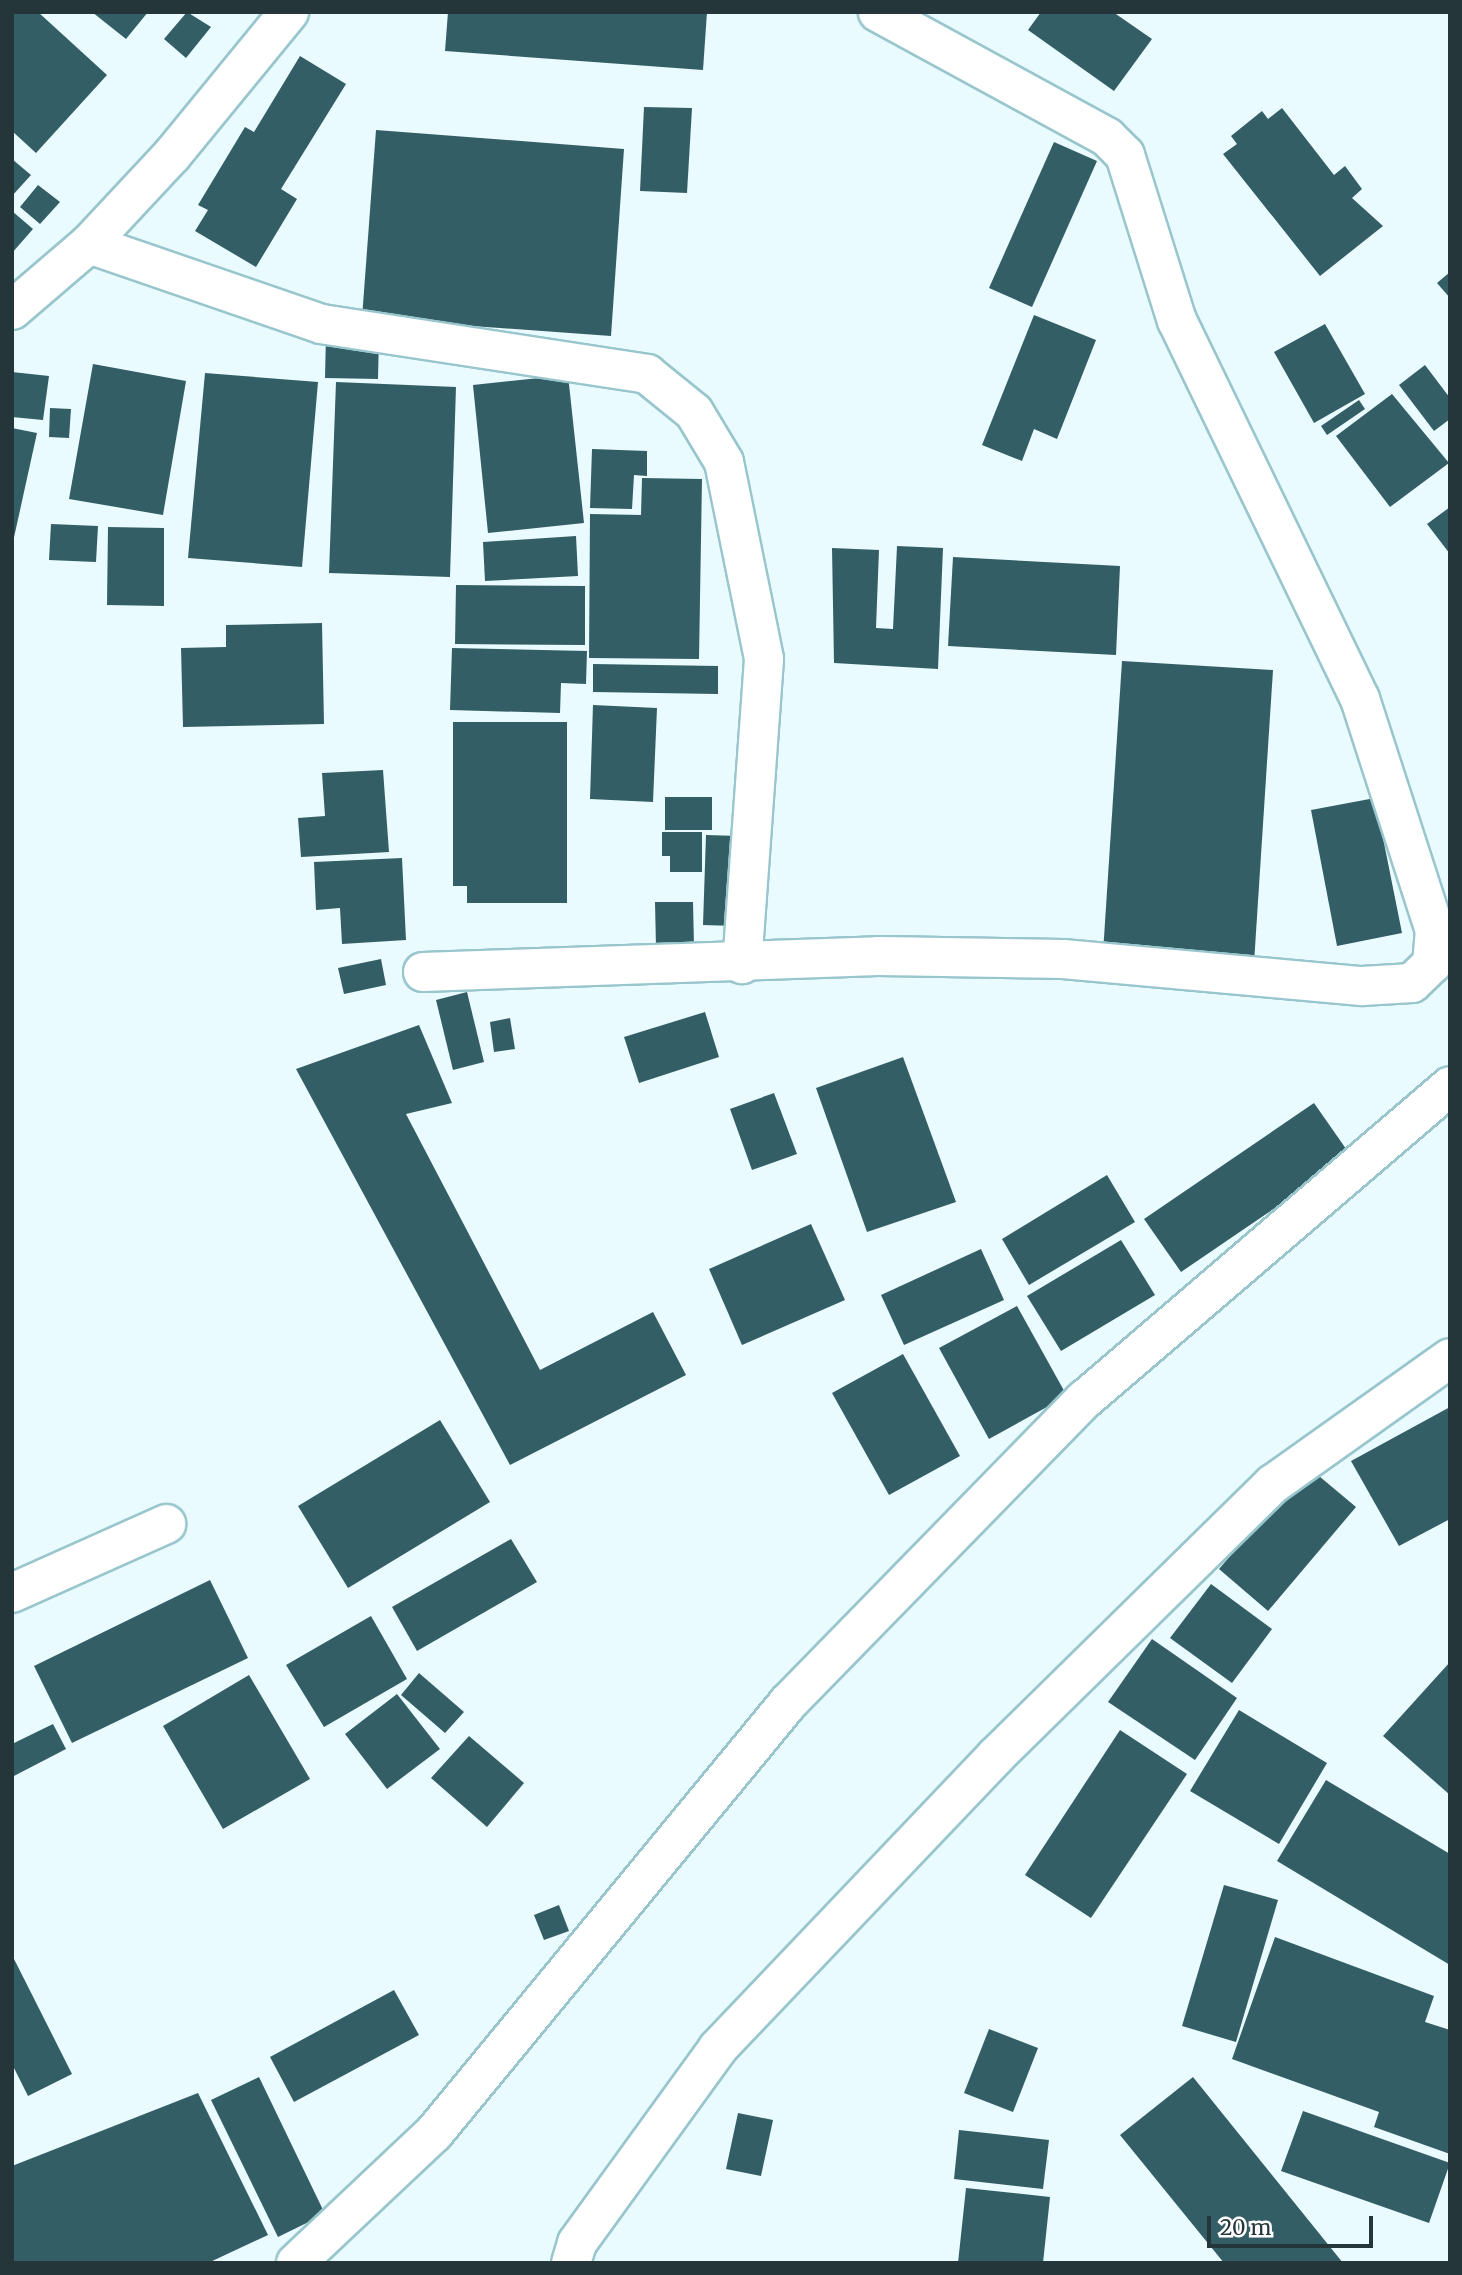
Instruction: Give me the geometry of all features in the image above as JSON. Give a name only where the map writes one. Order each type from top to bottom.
[{"type":"street","points":[[12,310],[89,244],[172,155],[289,12]]},
{"type":"street","points":[[423,972],[581,963],[742,964],[878,957],[1063,959],[1362,986],[1412,983],[1432,964],[1435,931],[1360,699],[1177,321],[1125,155],[1107,137],[878,12]]},
{"type":"street","points":[[89,244],[321,324],[648,374],[694,412],[724,462],[764,659],[742,964]]},
{"type":"street","points":[[296,2263],[434,2133],[788,1703],[1075,1410],[1450,1086]]},
{"type":"street","points":[[571,2263],[577,2243],[718,2048],[996,1756],[1273,1485],[1450,1358]]},
{"type":"street","points":[[12,1593],[166,1524]]},
{"type":"building","points":[[12,12],[38,12],[107,75],[36,153],[12,131]]},
{"type":"building","points":[[92,12],[148,12],[126,39]]},
{"type":"building","points":[[187,12],[211,27],[186,58],[164,39]]},
{"type":"building","points":[[448,12],[707,12],[703,70],[445,51]]},
{"type":"building","points":[[1041,12],[1113,12],[1152,39],[1114,91],[1028,30]]},
{"type":"building","points":[[300,56],[346,84],[281,189],[297,199],[256,267],[195,231],[208,210],[198,205],[245,127],[254,132]]},
{"type":"building","points":[[644,107],[692,108],[687,193],[640,191]]},
{"type":"building","points":[[1282,108],[1334,175],[1345,166],[1362,189],[1352,198],[1383,226],[1320,276],[1223,154],[1237,144],[1231,136],[1262,111],[1268,119]]},
{"type":"building","points":[[376,130],[624,149],[611,336],[362,318]]},
{"type":"building","points":[[1054,142],[1097,161],[1032,307],[989,288]]},
{"type":"building","points":[[12,159],[31,175],[12,196]]},
{"type":"building","points":[[38,185],[60,202],[40,224],[20,207]]},
{"type":"building","points":[[12,211],[33,229],[12,253]]},
{"type":"building","points":[[1450,272],[1450,298],[1437,283]]},
{"type":"building","points":[[1034,315],[1096,340],[1057,439],[1034,429],[1022,461],[982,445]]},
{"type":"building","points":[[1325,324],[1365,394],[1314,423],[1274,352]]},
{"type":"building","points":[[326,335],[379,336],[378,379],[325,378]]},
{"type":"building","points":[[93,364],[186,381],[163,515],[69,499]]},
{"type":"building","points":[[1425,365],[1450,398],[1450,419],[1434,431],[1399,385]]},
{"type":"building","points":[[12,372],[49,376],[43,420],[12,417]]},
{"type":"building","points":[[205,373],[318,382],[302,567],[188,558]]},
{"type":"building","points":[[568,375],[584,523],[488,533],[473,385]]},
{"type":"building","points":[[336,382],[456,387],[450,577],[329,573]]},
{"type":"building","points":[[1392,394],[1449,463],[1390,507],[1336,436]]},
{"type":"building","points":[[1359,400],[1365,409],[1327,435],[1321,426]]},
{"type":"building","points":[[50,408],[71,409],[69,438],[49,437]]},
{"type":"building","points":[[12,428],[37,433],[13,542],[12,542]]},
{"type":"building","points":[[592,449],[647,451],[647,476],[634,475],[632,509],[590,508]]},
{"type":"building","points":[[642,478],[702,479],[699,659],[589,658],[590,514],[641,515]]},
{"type":"building","points":[[1450,507],[1450,554],[1427,524]]},
{"type":"building","points":[[51,524],[98,526],[96,562],[49,560]]},
{"type":"building","points":[[108,527],[164,528],[164,606],[107,605]]},
{"type":"building","points":[[576,536],[578,576],[485,581],[483,542]]},
{"type":"building","points":[[897,546],[943,548],[938,669],[834,663],[832,548],[879,550],[876,628],[893,629]]},
{"type":"building","points":[[953,557],[1120,566],[1116,655],[948,646]]},
{"type":"building","points":[[456,585],[585,586],[585,645],[455,644]]},
{"type":"building","points":[[322,623],[324,724],[183,727],[181,648],[226,647],[226,625]]},
{"type":"building","points":[[452,648],[587,651],[586,684],[561,683],[560,713],[450,710]]},
{"type":"building","points":[[1122,661],[1273,670],[1254,963],[1103,953]]},
{"type":"building","points":[[593,664],[718,666],[718,694],[593,692]]},
{"type":"building","points":[[593,705],[657,708],[653,802],[590,799]]},
{"type":"building","points":[[453,722],[567,722],[567,903],[467,903],[467,886],[453,886]]},
{"type":"building","points":[[383,770],[389,852],[301,857],[298,818],[325,816],[322,773]]},
{"type":"building","points":[[665,797],[712,797],[712,830],[665,830]]},
{"type":"building","points":[[1375,798],[1402,933],[1337,946],[1311,810]]},
{"type":"building","points":[[662,832],[702,832],[702,872],[670,872],[670,856],[662,856]]},
{"type":"building","points":[[706,835],[739,836],[735,926],[703,925]]},
{"type":"building","points":[[402,858],[406,940],[342,944],[340,908],[316,910],[314,862]]},
{"type":"building","points":[[655,902],[693,902],[694,946],[656,947]]},
{"type":"building","points":[[381,959],[386,985],[344,994],[338,968]]},
{"type":"building","points":[[467,992],[484,1062],[453,1070],[436,1000]]},
{"type":"building","points":[[705,1012],[719,1057],[639,1083],[624,1037]]},
{"type":"building","points":[[510,1018],[515,1049],[494,1052],[490,1022]]},
{"type":"building","points":[[419,1025],[452,1103],[406,1114],[540,1370],[653,1312],[686,1375],[510,1465],[296,1069]]},
{"type":"building","points":[[903,1057],[956,1202],[867,1232],[816,1088]]},
{"type":"building","points":[[774,1093],[797,1154],[752,1170],[730,1109]]},
{"type":"building","points":[[1314,1103],[1351,1156],[1181,1272],[1144,1219]]},
{"type":"building","points":[[1107,1175],[1135,1222],[1029,1285],[1002,1239]]},
{"type":"building","points":[[811,1224],[845,1300],[742,1345],[709,1269]]},
{"type":"building","points":[[1121,1240],[1155,1295],[1061,1351],[1027,1296]]},
{"type":"building","points":[[981,1249],[1004,1300],[904,1345],[881,1295]]},
{"type":"building","points":[[1017,1306],[1067,1396],[989,1439],[939,1348]]},
{"type":"building","points":[[903,1354],[960,1456],[889,1495],[832,1393]]},
{"type":"building","points":[[1450,1407],[1450,1519],[1399,1546],[1351,1461]]},
{"type":"building","points":[[440,1420],[490,1502],[348,1588],[298,1506]]},
{"type":"building","points":[[1307,1466],[1356,1507],[1268,1611],[1219,1569]]},
{"type":"building","points":[[511,1539],[537,1582],[417,1651],[392,1607]]},
{"type":"building","points":[[210,1580],[248,1658],[72,1743],[34,1666]]},
{"type":"building","points":[[1211,1584],[1272,1629],[1232,1683],[1170,1638]]},
{"type":"building","points":[[371,1616],[407,1679],[324,1727],[286,1665]]},
{"type":"building","points":[[1152,1639],[1237,1698],[1195,1760],[1108,1702]]},
{"type":"building","points":[[1450,1662],[1450,1795],[1383,1736]]},
{"type":"building","points":[[419,1673],[464,1712],[445,1733],[401,1695]]},
{"type":"building","points":[[249,1675],[310,1779],[223,1829],[163,1726]]},
{"type":"building","points":[[397,1694],[440,1749],[387,1789],[345,1734]]},
{"type":"building","points":[[1239,1710],[1327,1763],[1279,1844],[1190,1791]]},
{"type":"building","points":[[53,1724],[66,1749],[12,1777],[12,1744]]},
{"type":"building","points":[[1120,1730],[1187,1774],[1091,1918],[1025,1875]]},
{"type":"building","points":[[469,1736],[524,1783],[487,1827],[431,1778]]},
{"type":"building","points":[[1326,1780],[1450,1854],[1450,1965],[1277,1861]]},
{"type":"building","points":[[1224,1885],[1278,1900],[1236,2042],[1182,2026]]},
{"type":"building","points":[[559,1905],[569,1931],[544,1940],[534,1915]]},
{"type":"building","points":[[1275,1937],[1434,1996],[1425,2022],[1450,2030],[1450,2154],[1374,2127],[1379,2112],[1232,2059]]},
{"type":"building","points":[[12,1955],[72,2074],[28,2096],[12,2064]]},
{"type":"building","points":[[394,1990],[419,2035],[294,2102],[270,2057]]},
{"type":"building","points":[[989,2029],[1038,2048],[1013,2112],[964,2093]]},
{"type":"building","points":[[259,2077],[325,2214],[278,2237],[211,2100]]},
{"type":"building","points":[[1193,2077],[1343,2263],[1224,2263],[1120,2135]]},
{"type":"building","points":[[198,2093],[268,2235],[208,2263],[12,2263],[12,2166]]},
{"type":"building","points":[[1303,2111],[1450,2163],[1429,2223],[1281,2171]]},
{"type":"building","points":[[738,2113],[773,2120],[761,2176],[726,2169]]},
{"type":"building","points":[[959,2130],[1049,2140],[1043,2189],[954,2179]]},
{"type":"building","points":[[966,2188],[1050,2197],[1043,2263],[958,2263]]}]
